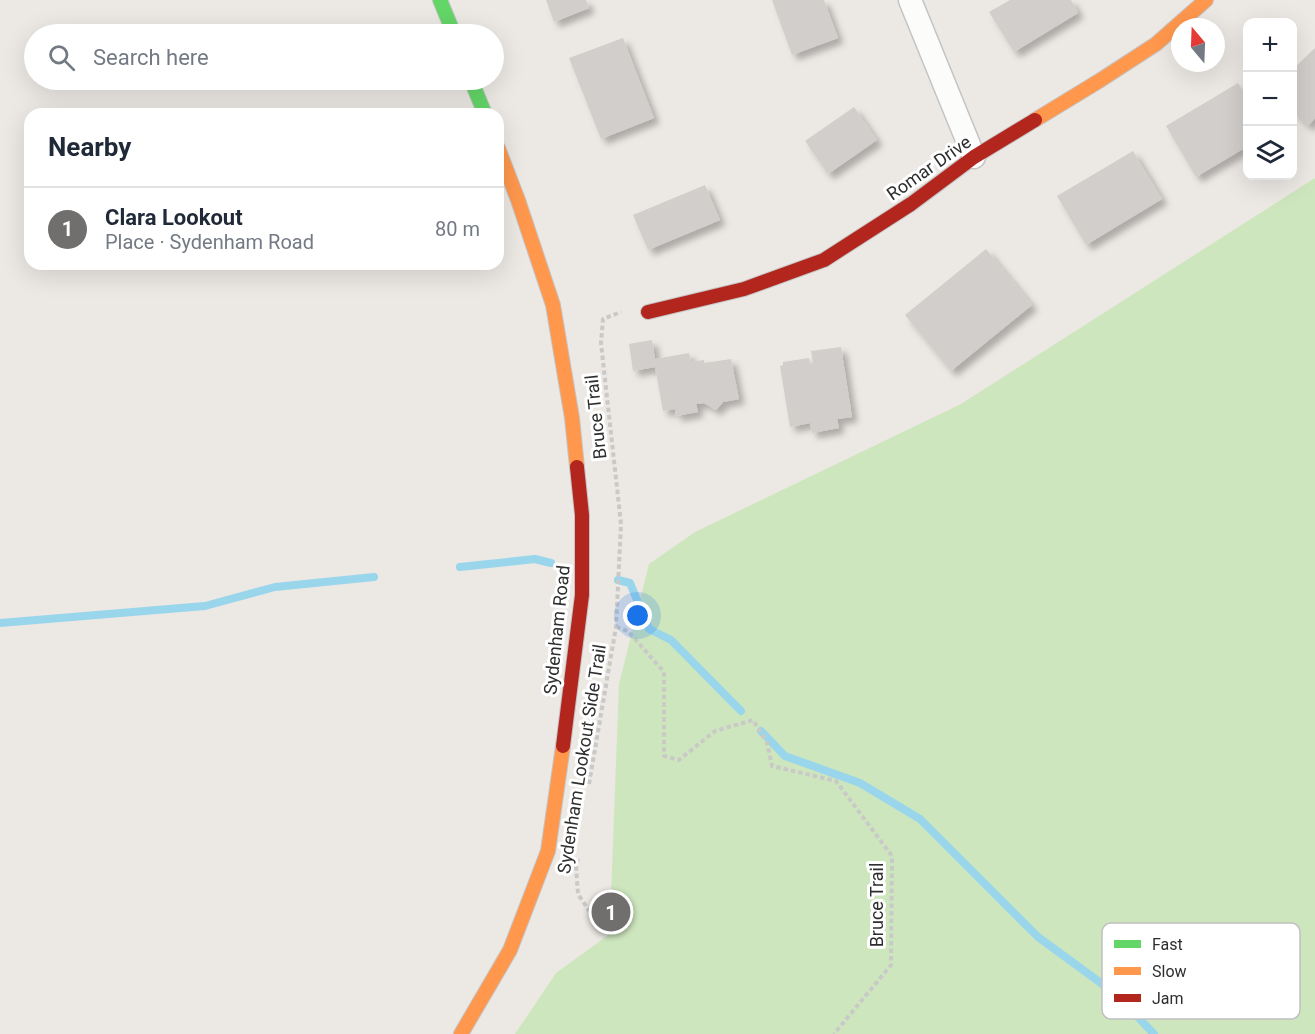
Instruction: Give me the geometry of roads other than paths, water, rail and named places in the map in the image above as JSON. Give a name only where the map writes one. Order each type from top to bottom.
[{"type":"main road","points":[[440,0],[450,24]]},
{"type":"main road","name":"Romar Drive","points":[[648,312],[744,289],[824,260],[910,204],[974,157],[1156,44],[1206,0]]},
{"type":"main road","points":[[475,90],[483,108]]},
{"type":"main road","name":"Sydenham Road","points":[[461,1034],[510,950],[548,851],[582,595],[580,493],[572,418],[553,305],[504,164]]},
{"type":"street","points":[[910,0],[974,157]]},
{"type":"waterway","points":[[460,567],[535,559],[551,563]]},
{"type":"waterway","points":[[0,623],[205,606],[275,587],[374,577]]},
{"type":"waterway","points":[[618,580],[630,583],[649,629],[671,640],[741,711]]},
{"type":"waterway","points":[[761,731],[785,756],[860,783],[920,819],[1038,937],[1102,984]]},
{"type":"waterway","points":[[1140,1019],[1154,1034]]},
{"type":"place","name":"Clara Lookout","points":[[611,912]]}]
